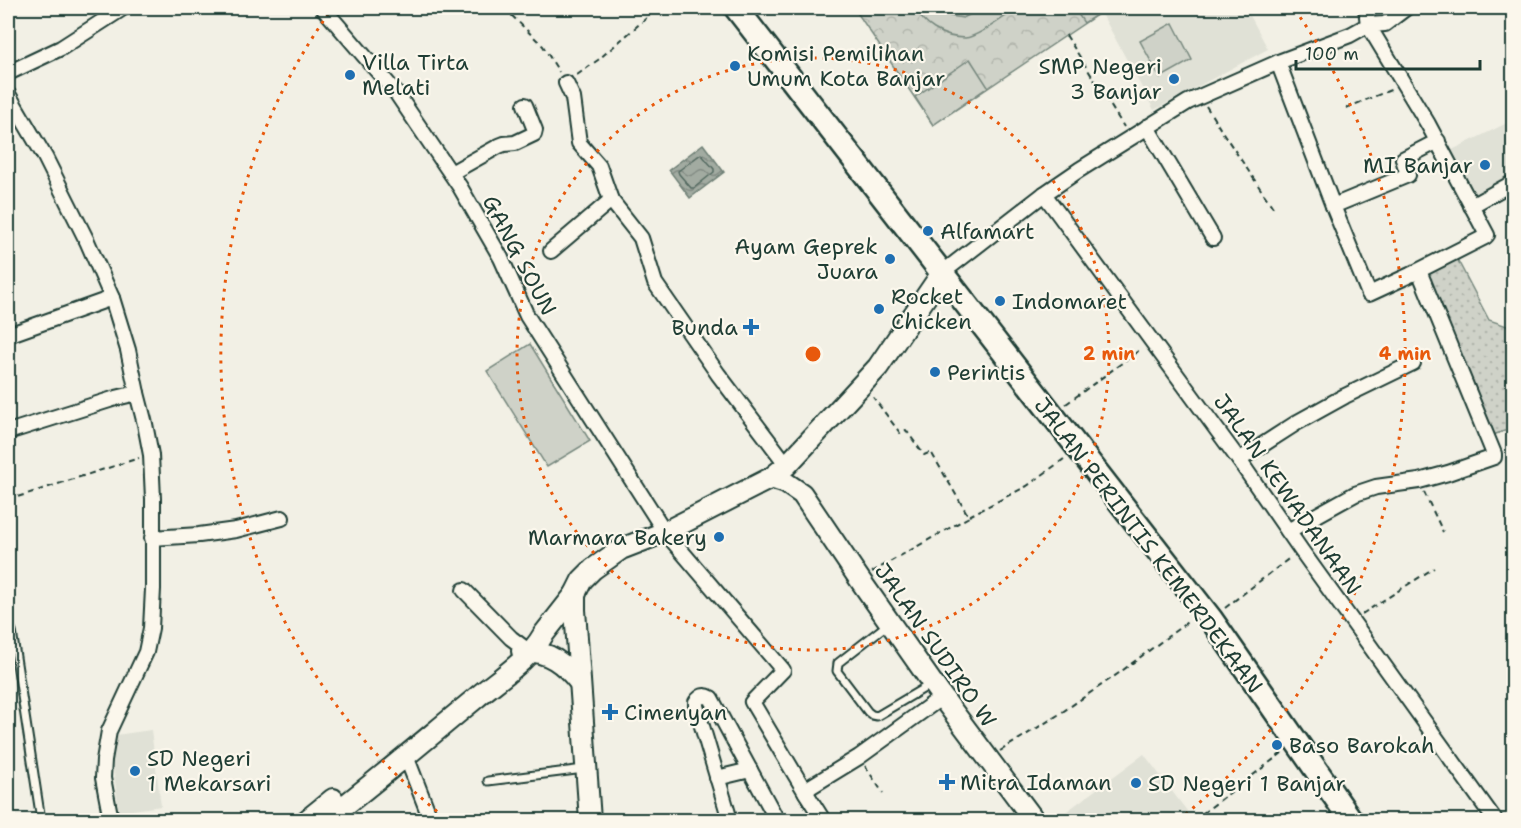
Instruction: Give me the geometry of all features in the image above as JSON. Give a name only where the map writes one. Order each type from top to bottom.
[{"type":"main road","name":"JALAN PERINTIS KEMERDEKAAN","points":[[736,8],[1207,615],[1351,820]]},
{"type":"main road","points":[[759,8],[762,41]]},
{"type":"street","name":"GANG SOUN","points":[[323,8],[397,94],[451,173],[501,258],[527,316],[665,532],[783,670],[752,702],[806,793]]},
{"type":"street","points":[[1278,62],[1369,294],[1486,236],[1438,141],[1368,25],[1366,8]]},
{"type":"street","points":[[590,820],[576,601],[582,580],[593,569],[621,549],[665,532],[771,478],[791,460],[878,367],[942,273],[1078,170],[1200,96],[1278,62],[1350,35],[1368,25],[1385,24],[1406,8]]},
{"type":"street","points":[[8,73],[61,48],[115,10]]},
{"type":"street","points":[[566,83],[573,98],[579,143],[599,166],[611,200],[641,238],[655,283],[718,374],[791,460],[802,494]]},
{"type":"street","points":[[8,94],[45,157],[87,241],[112,298],[128,350],[151,455],[153,538],[151,628],[146,652],[109,731],[103,778],[111,820]]},
{"type":"street","points":[[451,173],[499,146],[515,143],[534,134],[535,130],[525,105]]},
{"type":"street","points":[[1147,127],[1213,238]]},
{"type":"street","points":[[1333,206],[1408,175],[1404,159],[1438,141]]},
{"type":"street","points":[[1471,206],[1514,182]]},
{"type":"street","name":"JALAN KEWADANAAN","points":[[1044,194],[1239,460],[1495,820]]},
{"type":"street","points":[[551,250],[611,200]]},
{"type":"street","points":[[1288,531],[1355,494],[1385,485],[1419,481],[1494,457],[1419,271]]},
{"type":"street","points":[[8,335],[112,298]]},
{"type":"street","points":[[1239,460],[1298,422],[1413,363]]},
{"type":"street","points":[[8,432],[137,393]]},
{"type":"street","points":[[771,478],[786,483],[802,494]]},
{"type":"street","name":"JALAN SUDIRO W","points":[[802,494],[937,690],[1034,820]]},
{"type":"street","points":[[153,538],[236,530],[282,518]]},
{"type":"street","points":[[464,590],[504,631],[554,658],[570,670],[580,683]]},
{"type":"street","points":[[335,817],[529,646],[576,601]]},
{"type":"street","points":[[307,820],[475,683],[529,646]]},
{"type":"street","points":[[823,820],[806,793],[810,787],[859,757],[937,690]]},
{"type":"street","points":[[730,820],[696,706],[696,702],[706,695],[711,698],[777,820]]},
{"type":"street","points":[[406,756],[431,820]]},
{"type":"street","points":[[717,778],[750,770]]},
{"type":"lane","points":[[8,622],[12,632],[40,820]]},
{"type":"lane","points":[[890,622],[838,663],[837,671],[868,712],[877,716],[937,690]]},
{"type":"lane","points":[[488,781],[586,769]]},
{"type":"path","points":[[504,8],[543,46],[566,83],[598,60],[658,8]]},
{"type":"path","points":[[1066,35],[1130,138]]},
{"type":"path","points":[[1346,108],[1404,84]]},
{"type":"path","points":[[1200,96],[1274,209]]},
{"type":"path","points":[[1051,414],[1152,341]]},
{"type":"path","points":[[863,383],[900,433],[906,430],[924,454],[931,452],[969,516]]},
{"type":"path","points":[[860,580],[969,516],[1027,486],[1078,448]]},
{"type":"path","points":[[8,500],[151,455]]},
{"type":"path","points":[[1419,481],[1443,532]]},
{"type":"path","points":[[988,759],[1058,715],[1301,550]]},
{"type":"path","points":[[1352,620],[1434,568]]},
{"type":"path","points":[[1194,820],[1296,742]]},
{"type":"path","points":[[859,757],[884,794]]},
{"type":"shaded area","name":"SMP Negeri 3 Banjar","points":[[1119,8],[1246,8],[1268,49],[1154,110],[1103,16]]},
{"type":"shaded area","name":"MI Banjar","points":[[1507,123],[1513,135],[1513,179],[1474,198],[1450,151]]},
{"type":"shaded area","name":"SD Negeri 1 Mekarsari","points":[[151,730],[161,806],[119,812],[109,736]]},
{"type":"shaded area","name":"SD Negeri 1 Banjar","points":[[1144,754],[1187,811],[1175,820],[1055,820]]},
{"type":"green space","points":[[854,8],[1107,8],[933,125]]},
{"type":"green space","points":[[916,8],[939,8],[950,16],[963,18],[983,8],[1017,8],[984,30],[965,38],[941,33],[934,29],[923,20]]},
{"type":"green space","points":[[1074,8],[1107,8],[1084,23]]},
{"type":"green space","points":[[1173,23],[1192,60],[1160,78],[1140,41]]},
{"type":"green space","points":[[970,59],[988,87],[933,125],[915,97]]},
{"type":"green space","points":[[1456,257],[1489,320],[1513,328],[1513,428],[1493,435],[1424,272]]},
{"type":"green space","points":[[530,344],[590,441],[547,467],[487,371]]},
{"type":"water","points":[[703,144],[724,172],[690,198],[669,170]]},
{"type":"place","name":"Komisi Pemilihan Umum Kota Banjar","points":[[735,66]]},
{"type":"place","name":"Villa Tirta Melati","points":[[350,75]]},
{"type":"place","name":"SMP Negeri 3 Banjar","points":[[1174,79]]},
{"type":"place","name":"MI Banjar","points":[[1485,165]]},
{"type":"place","name":"Alfamart","points":[[928,231]]},
{"type":"place","name":"Ayam Geprek Juara","points":[[890,259]]},
{"type":"place","name":"Indomaret","points":[[1000,301]]},
{"type":"place","name":"Rocket Chicken","points":[[879,309]]},
{"type":"place","name":"Bunda","points":[[751,327]]},
{"type":"place","name":"Perintis","points":[[935,372]]},
{"type":"place","name":"Marmara Bakery","points":[[719,537]]},
{"type":"place","name":"Cimenyan","points":[[610,712]]},
{"type":"place","name":"Baso Barokah","points":[[1277,745]]},
{"type":"place","name":"SD Negeri 1 Mekarsari","points":[[135,771]]},
{"type":"place","name":"Mitra Idaman","points":[[947,782]]},
{"type":"place","name":"SD Negeri 1 Banjar","points":[[1136,783]]}]
